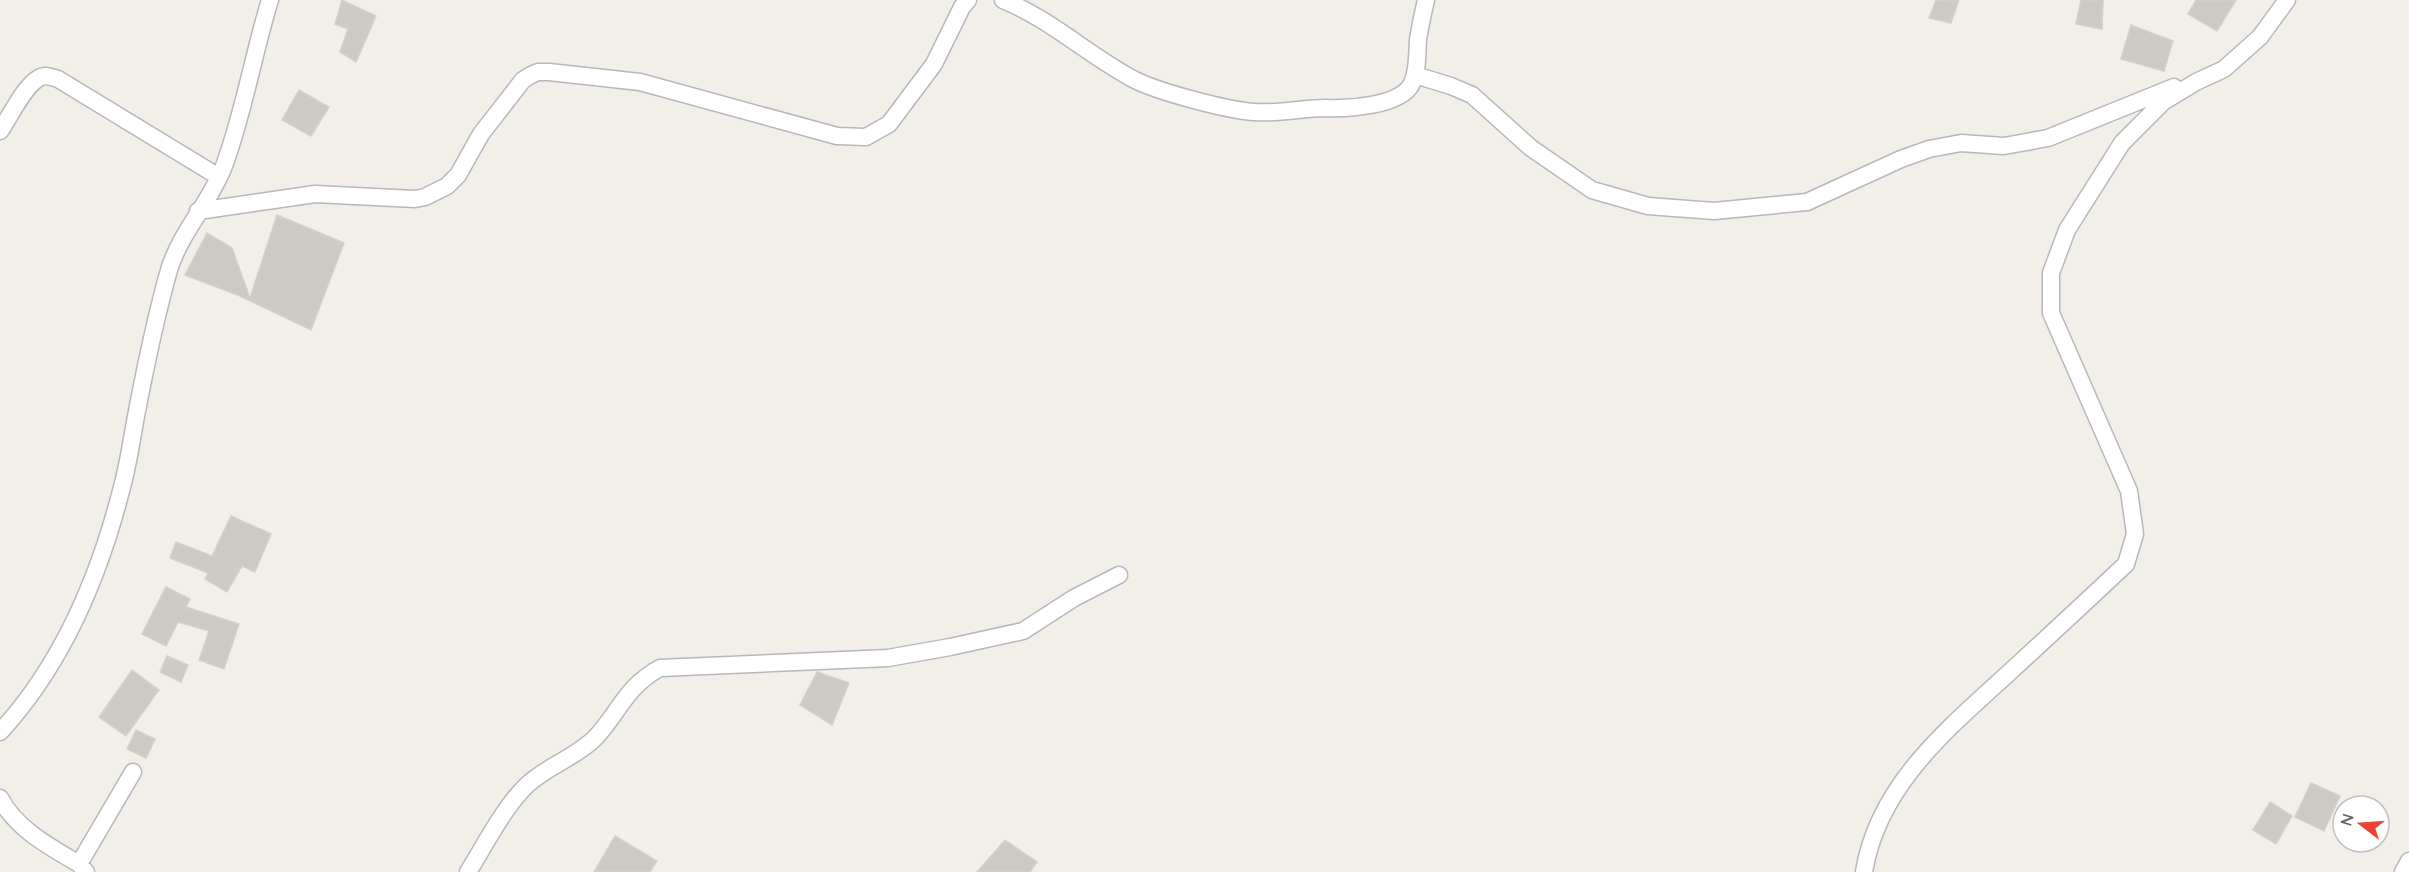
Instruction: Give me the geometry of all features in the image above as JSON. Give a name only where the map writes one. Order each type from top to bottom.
[{"type":"street","points":[[0,732],[21,709],[39,683],[80,607],[106,543],[123,485],[162,295],[179,243],[219,177],[270,0]]},
{"type":"street","points":[[198,212],[315,194],[415,199],[436,193],[458,175],[481,134],[524,80],[538,72],[613,77],[640,82],[837,136],[866,137],[889,124],[934,64],[962,7],[968,0]]},
{"type":"street","points":[[1003,0],[1028,10],[1138,82],[1226,107],[1253,112],[1282,113],[1316,108],[1343,109],[1383,102],[1411,87],[1415,75],[1426,0]]},
{"type":"street","points":[[1864,872],[1866,857],[1881,813],[1910,770],[1943,733],[2126,564],[2135,534],[2129,491],[2050,313],[2051,273],[2067,230],[2122,143],[2163,102],[2196,82],[2224,69],[2260,38],[2287,0]]},
{"type":"street","points":[[1415,75],[1472,95],[1531,148],[1592,190],[1648,206],[1714,211],[1807,202],[1901,159],[1929,149],[1961,143],[2004,146],[2048,138],[2180,85],[2196,82]]},
{"type":"street","points":[[0,131],[29,87],[40,77],[46,76],[58,79],[219,177]]},
{"type":"street","points":[[468,872],[508,809],[527,784],[580,752],[597,736],[634,687],[660,668],[888,658],[950,648],[1023,631],[1074,598],[1119,575]]},
{"type":"street","points":[[0,798],[23,826],[82,868],[133,772]]},
{"type":"street","points":[[2403,872],[2409,861]]},
{"type":"building","points":[[342,0],[376,16],[356,62],[340,52],[348,29],[335,24]]},
{"type":"building","points":[[1936,0],[1959,0],[1951,23],[1929,18]]},
{"type":"building","points":[[2081,0],[2103,0],[2102,29],[2076,24]]},
{"type":"building","points":[[2196,0],[2236,0],[2217,31],[2188,14]]},
{"type":"building","points":[[2131,25],[2173,41],[2164,71],[2121,59]]},
{"type":"building","points":[[299,90],[329,107],[311,136],[282,120]]},
{"type":"building","points":[[277,215],[344,243],[311,330],[240,296],[185,275],[207,233],[232,248],[250,298]]},
{"type":"building","points":[[231,516],[271,534],[255,572],[242,566],[227,592],[205,579],[208,573],[170,558],[176,542],[212,556]]},
{"type":"building","points":[[166,587],[190,599],[186,607],[239,624],[224,669],[199,660],[209,631],[178,622],[166,646],[142,634]]},
{"type":"building","points":[[167,656],[188,665],[181,682],[160,672]]},
{"type":"building","points":[[132,670],[159,690],[126,736],[99,717]]},
{"type":"building","points":[[817,672],[849,683],[832,725],[800,705]]},
{"type":"building","points":[[136,730],[155,739],[146,758],[127,749]]},
{"type":"building","points":[[2311,783],[2336,794],[2331,794],[2331,816],[2324,831],[2295,817]]},
{"type":"building","points":[[2270,802],[2292,816],[2276,844],[2253,830]]},
{"type":"building","points":[[615,836],[657,861],[650,872],[594,872]]},
{"type":"building","points":[[1005,840],[1037,862],[1030,872],[977,872]]}]
